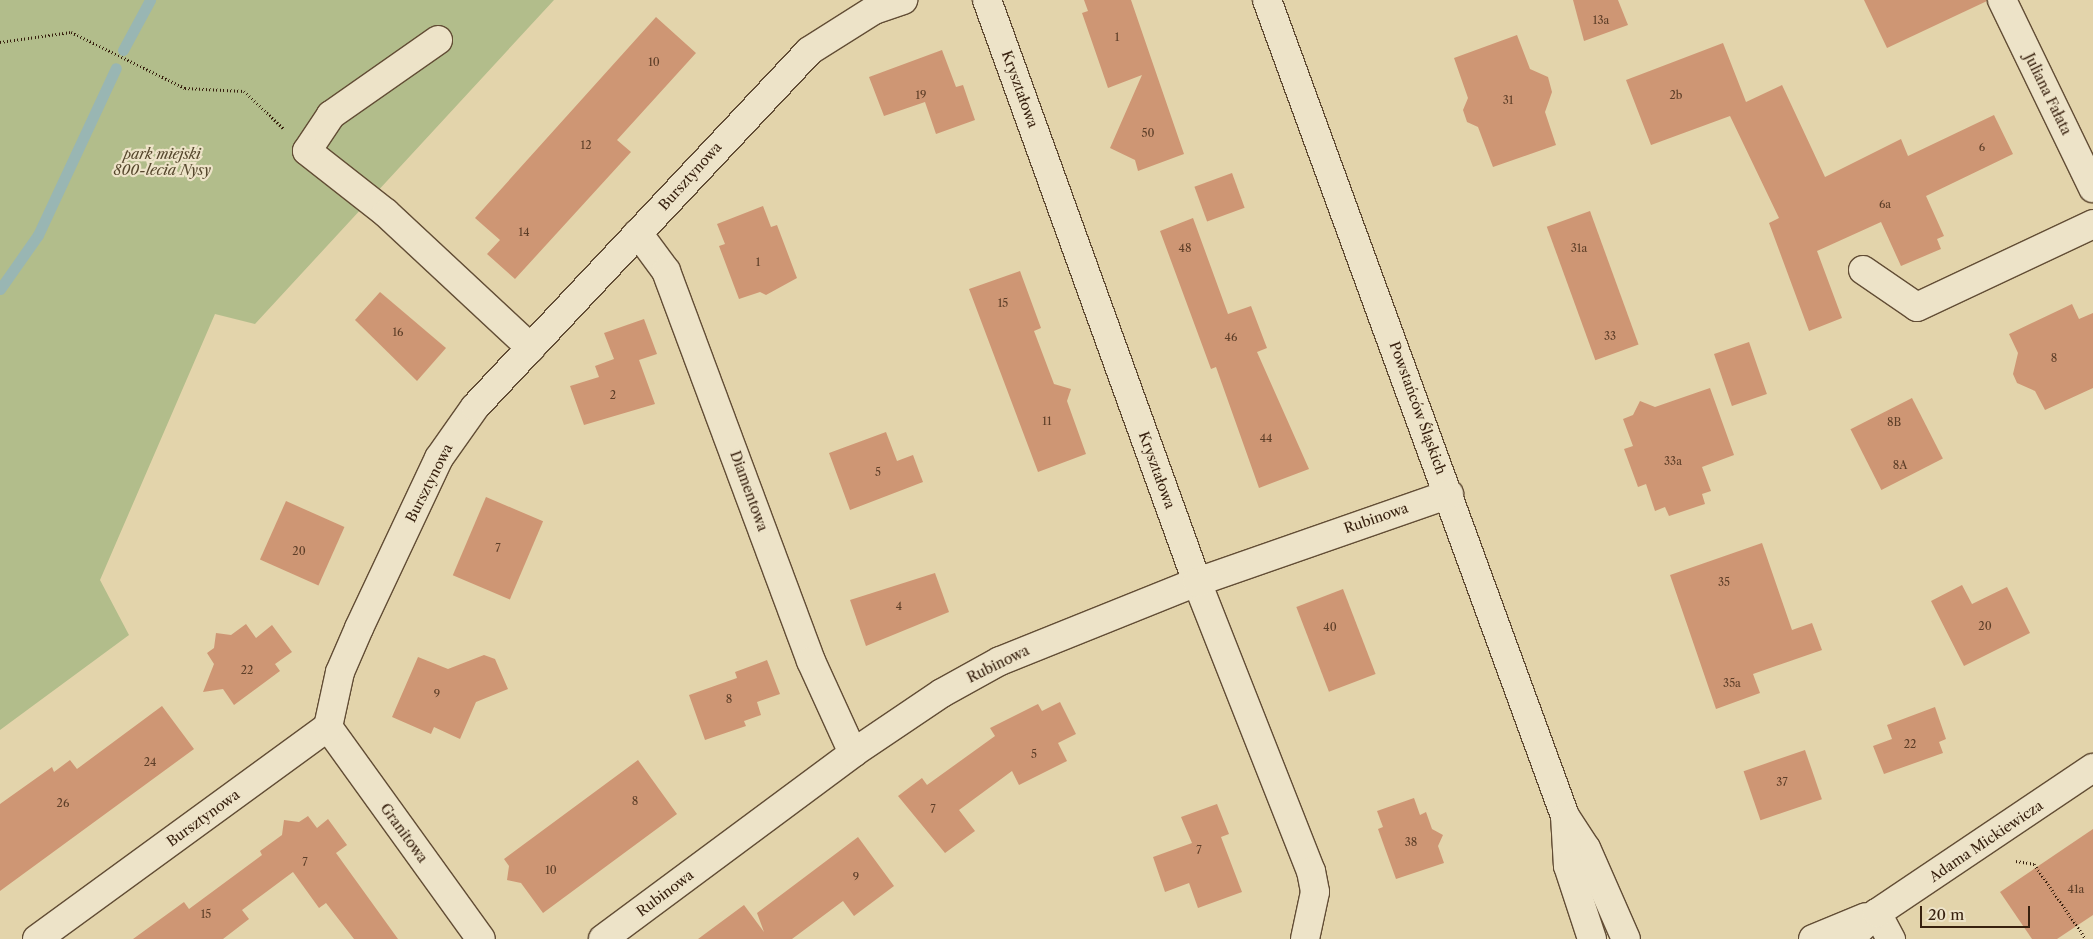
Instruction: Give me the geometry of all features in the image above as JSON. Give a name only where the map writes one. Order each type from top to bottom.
[{"type":"street","name":"Bursztynowa","points":[[37,939],[328,727],[340,672],[439,458],[476,407],[808,51],[874,10],[903,0]]},
{"type":"street","name":"Kryształowa","points":[[988,0],[1197,582],[1311,871],[1315,892],[1305,939]]},
{"type":"street","name":"Powstańców Śląskich","points":[[1267,0],[1565,816],[1586,848],[1626,939]]},
{"type":"street","name":"Juliana Fałata","points":[[2002,0],[2093,188]]},
{"type":"street","points":[[438,40],[331,114],[307,151],[386,212],[531,348]]},
{"type":"street","points":[[1863,270],[1917,308],[2093,224]]},
{"type":"street","name":"Diamentowa","points":[[638,233],[666,271],[811,661],[853,753]]},
{"type":"street","name":"Rubinowa","points":[[603,939],[853,753],[942,693],[1000,661],[1197,582],[1449,494]]},
{"type":"street","name":"Granitowa","points":[[328,727],[481,939]]},
{"type":"street","name":"Adama Mickiewicza","points":[[1849,939],[1877,913],[2093,768]]},
{"type":"street","name":"Powstańców Śląskich","points":[[1565,816],[1568,866],[1592,939]]},
{"type":"street","points":[[1877,913],[1891,939]]},
{"type":"street","name":"Adama Mickiewicza","points":[[1813,939],[1877,913]]},
{"type":"path","points":[[0,42],[71,32],[185,88],[244,91],[307,151]]},
{"type":"path","points":[[2009,860],[2034,864],[2086,939]]},
{"type":"green space","name":"park miejski 800-lecia Nysy","points":[[0,0],[554,0],[255,324],[215,314],[100,580],[129,635],[0,730]]},
{"type":"building","points":[[1084,0],[1131,0],[1184,154],[1138,171],[1135,160],[1110,148],[1142,75],[1108,88],[1082,13],[1088,11]]},
{"type":"building","points":[[1573,0],[1618,0],[1628,25],[1584,41]]},
{"type":"building","points":[[1864,0],[1987,0],[1987,1],[1887,48]]},
{"type":"building","points":[[656,17],[696,53],[617,140],[631,152],[515,279],[487,254],[500,240],[475,218]]},
{"type":"building","points":[[1517,35],[1530,69],[1548,77],[1552,92],[1545,112],[1556,145],[1493,167],[1478,127],[1467,122],[1463,110],[1468,98],[1454,58]]},
{"type":"building","points":[[1723,43],[1746,102],[1782,85],[1825,177],[1901,139],[1908,156],[1994,115],[2013,154],[1926,196],[1944,236],[1937,239],[1941,249],[1901,266],[1881,222],[1817,251],[1842,318],[1809,331],[1769,223],[1779,218],[1730,116],[1651,145],[1626,80]]},
{"type":"building","points":[[942,50],[956,87],[963,85],[975,120],[936,134],[925,102],[884,116],[869,77]]},
{"type":"building","points":[[1232,173],[1245,208],[1207,221],[1194,187]]},
{"type":"building","points":[[763,206],[771,227],[777,225],[797,278],[766,295],[760,292],[739,299],[719,246],[725,244],[717,224]]},
{"type":"building","points":[[1590,211],[1639,344],[1595,360],[1547,227]]},
{"type":"building","points":[[1193,218],[1228,314],[1251,306],[1267,348],[1257,352],[1309,469],[1259,488],[1216,367],[1211,369],[1160,231]]},
{"type":"building","points":[[1020,271],[1041,328],[1034,331],[1054,384],[1071,389],[1067,401],[1086,454],[1038,472],[969,289]]},
{"type":"building","points":[[380,292],[446,348],[417,381],[355,320]]},
{"type":"building","points":[[2072,304],[2079,319],[2093,313],[2093,388],[2045,410],[2035,391],[2017,383],[2013,374],[2018,353],[2009,334]]},
{"type":"building","points":[[644,319],[657,354],[639,360],[655,404],[584,425],[570,386],[599,377],[595,366],[614,359],[604,333]]},
{"type":"building","points":[[1749,342],[1767,394],[1732,406],[1714,354]]},
{"type":"building","points":[[1710,388],[1734,455],[1702,467],[1711,491],[1702,494],[1705,504],[1669,516],[1665,507],[1655,511],[1646,484],[1638,487],[1624,449],[1633,446],[1623,419],[1633,415],[1640,401],[1655,407]]},
{"type":"building","points":[[1912,398],[1943,459],[1881,490],[1851,429]]},
{"type":"building","points":[[886,432],[897,461],[913,455],[923,482],[850,510],[829,453]]},
{"type":"building","points":[[486,497],[543,521],[510,599],[453,575]]},
{"type":"building","points":[[286,501],[344,527],[318,585],[260,559]]},
{"type":"building","points":[[1762,543],[1792,630],[1812,623],[1822,650],[1753,674],[1760,693],[1716,709],[1670,575]]},
{"type":"building","points":[[935,573],[949,612],[866,646],[850,600]]},
{"type":"building","points":[[1962,585],[1972,604],[2007,587],[2030,633],[1964,666],[1931,601]]},
{"type":"building","points":[[1343,589],[1376,674],[1329,692],[1296,607]]},
{"type":"building","points":[[246,624],[256,638],[272,625],[292,652],[275,664],[280,671],[234,705],[223,689],[203,692],[214,664],[207,653],[214,648],[216,633],[231,635]]},
{"type":"building","points":[[484,655],[495,659],[508,689],[476,702],[460,739],[434,727],[431,734],[392,717],[418,657],[448,669]]},
{"type":"building","points":[[767,660],[780,694],[757,702],[761,715],[744,721],[746,726],[705,740],[689,695],[737,678],[735,672]]},
{"type":"building","points":[[1060,702],[1076,734],[1058,743],[1067,761],[1019,785],[1012,771],[959,810],[975,831],[945,853],[898,796],[922,778],[927,785],[995,736],[990,728],[1038,704],[1042,711]]},
{"type":"building","points":[[162,706],[194,749],[0,891],[0,804],[52,767],[54,772],[70,760],[77,769]]},
{"type":"building","points":[[1935,707],[1946,739],[1939,742],[1943,753],[1884,774],[1873,746],[1892,739],[1887,725]]},
{"type":"building","points":[[1805,750],[1822,799],[1760,820],[1744,771]]},
{"type":"building","points":[[638,760],[677,814],[543,913],[521,883],[507,880],[509,866],[504,859]]},
{"type":"building","points":[[1414,798],[1420,815],[1426,812],[1432,829],[1443,835],[1438,846],[1444,863],[1396,879],[1378,829],[1383,827],[1377,811]]},
{"type":"building","points":[[1217,804],[1229,834],[1221,837],[1242,892],[1198,908],[1189,883],[1165,892],[1153,857],[1192,843],[1181,817]]},
{"type":"building","points":[[308,816],[317,828],[328,819],[347,845],[336,853],[398,939],[354,939],[326,903],[319,908],[293,872],[242,910],[249,919],[223,939],[133,939],[184,902],[189,909],[262,855],[260,851],[282,835],[284,820],[299,822]]},
{"type":"building","points":[[2093,829],[2093,915],[2057,939],[2032,939],[2000,892]]},
{"type":"building","points":[[858,837],[894,886],[854,916],[843,901],[792,939],[698,939],[744,905],[764,932],[757,913]]},
{"type":"waterway","points":[[123,50],[150,0]]},
{"type":"waterway","points":[[0,289],[38,235],[116,68]]}]
